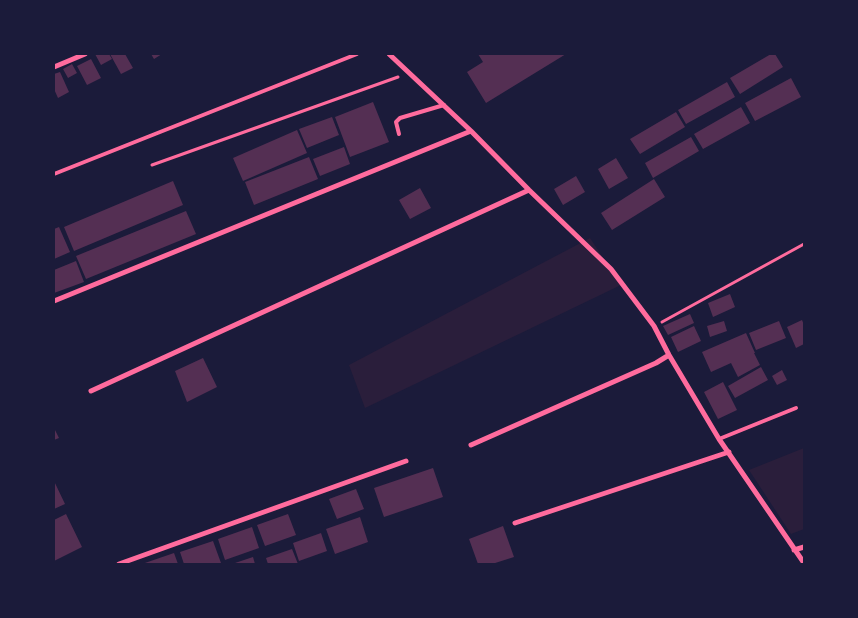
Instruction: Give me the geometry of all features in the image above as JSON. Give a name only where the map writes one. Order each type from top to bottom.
[{"type":"street","points":[[54,67],[85,54]]},
{"type":"street","points":[[389,54],[472,131],[529,190],[611,269],[654,326],[719,439],[804,563]]},
{"type":"street","points":[[54,301],[472,131]]},
{"type":"street","points":[[91,391],[529,190]]},
{"type":"street","points":[[471,445],[649,366],[669,355]]},
{"type":"street","points":[[515,523],[729,452]]},
{"type":"street","points":[[119,564],[406,461]]},
{"type":"street","points":[[794,550],[804,547]]},
{"type":"lane","points":[[54,174],[358,54]]},
{"type":"lane","points":[[399,134],[396,122],[400,118],[444,105]]},
{"type":"lane","points":[[719,439],[796,408]]},
{"type":"path","points":[[152,165],[410,72]]},
{"type":"path","points":[[654,326],[804,244]]},
{"type":"shaded area","points":[[590,238],[621,285],[365,408],[349,365]]},
{"type":"shaded area","points":[[804,448],[804,529],[791,534],[749,470]]},
{"type":"building","points":[[95,54],[109,54],[112,59],[101,65]]},
{"type":"building","points":[[110,54],[125,54],[133,68],[121,74]]},
{"type":"building","points":[[151,54],[162,54],[154,59]]},
{"type":"building","points":[[478,54],[566,54],[486,103],[467,72],[483,62]]},
{"type":"building","points":[[771,54],[775,54],[783,67],[740,94],[730,78]]},
{"type":"building","points":[[91,59],[101,78],[87,85],[77,66]]},
{"type":"building","points":[[72,64],[77,73],[68,78],[63,69]]},
{"type":"building","points":[[60,72],[69,92],[58,98],[54,89],[54,74]]},
{"type":"building","points":[[791,78],[801,97],[755,121],[745,103]]},
{"type":"building","points":[[727,82],[735,97],[686,124],[678,110]]},
{"type":"building","points":[[373,102],[389,142],[350,157],[335,117]]},
{"type":"building","points":[[741,107],[750,123],[703,149],[694,134]]},
{"type":"building","points":[[676,112],[685,127],[640,154],[630,139]]},
{"type":"building","points":[[332,117],[339,135],[307,148],[299,129]]},
{"type":"building","points":[[297,130],[307,153],[243,181],[233,158]]},
{"type":"building","points":[[691,137],[699,151],[653,178],[645,163]]},
{"type":"building","points":[[344,147],[350,164],[320,176],[313,159]]},
{"type":"building","points":[[309,157],[318,179],[254,205],[245,182]]},
{"type":"building","points":[[616,158],[628,178],[609,189],[598,169]]},
{"type":"building","points":[[576,176],[585,192],[563,205],[554,189]]},
{"type":"building","points":[[654,179],[665,197],[612,230],[601,213]]},
{"type":"building","points":[[173,181],[183,205],[74,251],[64,227]]},
{"type":"building","points":[[420,188],[431,208],[410,219],[399,200]]},
{"type":"building","points":[[186,211],[196,234],[86,279],[76,256]]},
{"type":"building","points":[[59,227],[70,252],[54,259],[54,229]]},
{"type":"building","points":[[76,261],[84,282],[54,293],[54,270]]},
{"type":"building","points":[[730,294],[735,307],[713,317],[708,303]]},
{"type":"building","points":[[690,314],[694,323],[668,335],[663,326]]},
{"type":"building","points":[[802,320],[804,325],[804,344],[796,348],[787,327]]},
{"type":"building","points":[[724,321],[727,331],[710,337],[707,326]]},
{"type":"building","points":[[779,321],[786,338],[756,350],[749,333]]},
{"type":"building","points":[[694,326],[701,341],[678,352],[671,337]]},
{"type":"building","points":[[746,333],[760,365],[738,377],[731,363],[711,372],[702,352]]},
{"type":"building","points":[[203,358],[217,387],[187,402],[175,371]]},
{"type":"building","points":[[761,367],[768,380],[735,398],[728,386]]},
{"type":"building","points":[[782,370],[787,380],[777,385],[772,376]]},
{"type":"building","points":[[723,382],[737,410],[718,419],[704,392]]},
{"type":"building","points":[[54,428],[59,438],[54,440]]},
{"type":"building","points":[[433,468],[443,497],[384,517],[374,488]]},
{"type":"building","points":[[54,481],[65,504],[54,509]]},
{"type":"building","points":[[356,489],[364,509],[337,519],[329,499]]},
{"type":"building","points":[[66,514],[82,547],[54,561],[54,520]]},
{"type":"building","points":[[288,514],[296,535],[265,546],[257,525]]},
{"type":"building","points":[[360,517],[368,542],[335,554],[326,529]]},
{"type":"building","points":[[503,526],[514,557],[492,564],[478,564],[469,539]]},
{"type":"building","points":[[252,527],[259,548],[225,560],[218,539]]},
{"type":"building","points":[[321,533],[327,551],[299,561],[293,543]]},
{"type":"building","points":[[213,541],[221,563],[184,564],[180,552]]},
{"type":"building","points":[[292,549],[298,564],[268,564],[266,558]]},
{"type":"building","points":[[174,553],[178,564],[142,564]]},
{"type":"building","points":[[253,557],[255,564],[232,564]]}]
